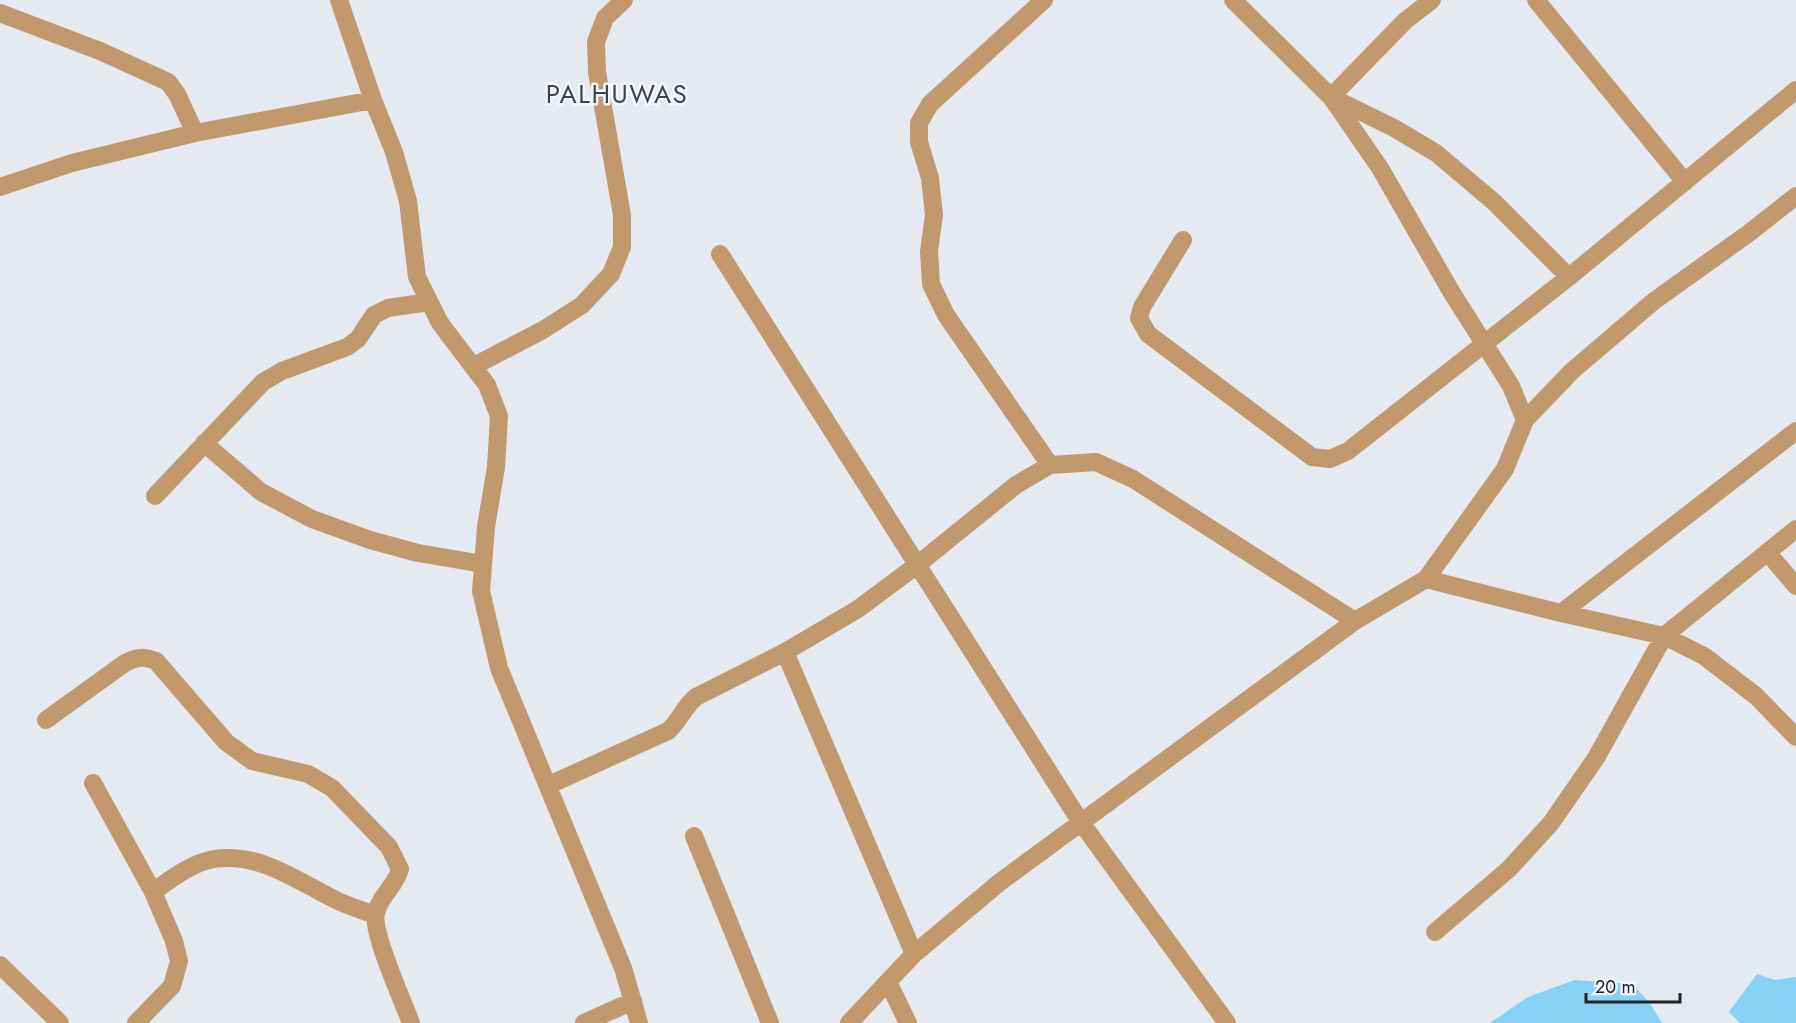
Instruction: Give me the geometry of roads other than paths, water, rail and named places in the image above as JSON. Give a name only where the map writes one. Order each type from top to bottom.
[{"type":"street","points":[[339,0],[394,152],[408,201],[417,277],[440,323],[487,385],[499,416],[496,467],[486,527],[481,591],[499,668],[623,968],[639,1023]]},
{"type":"street","points":[[474,366],[543,330],[582,305],[611,274],[622,247],[622,215],[597,72],[596,42],[605,18],[624,0]]},
{"type":"street","points":[[1044,0],[930,104],[919,123],[920,142],[930,178],[934,215],[929,251],[931,284],[946,315],[1050,465]]},
{"type":"street","points":[[1233,0],[1331,97],[1380,168],[1483,344],[1511,386],[1525,420]]},
{"type":"street","points":[[1331,97],[1405,21],[1432,0]]},
{"type":"street","points":[[1536,0],[1685,182]]},
{"type":"street","points":[[0,13],[100,51],[168,82],[177,94],[195,133]]},
{"type":"street","points":[[1183,240],[1142,307],[1139,318],[1148,333],[1312,457],[1330,459],[1348,451],[1569,278],[1796,90]]},
{"type":"street","points":[[1331,97],[1394,128],[1436,153],[1494,202],[1569,278]]},
{"type":"street","points":[[0,187],[72,162],[195,133],[373,99]]},
{"type":"street","points":[[849,1023],[914,954],[1000,882],[1355,621],[1426,579],[1505,469],[1525,420],[1572,371],[1654,301],[1749,233],[1796,196]]},
{"type":"street","points":[[720,254],[1080,821],[1227,1023]]},
{"type":"street","points":[[155,496],[263,382],[282,371],[347,347],[358,339],[374,315],[388,308],[429,302]]},
{"type":"street","points":[[1560,613],[1796,430]]},
{"type":"street","points":[[204,443],[261,492],[312,519],[370,540],[418,553],[483,564]]},
{"type":"street","points":[[549,785],[668,731],[677,723],[686,705],[696,697],[785,652],[858,609],[917,565],[1016,485],[1050,465],[1096,462],[1133,479],[1355,621]]},
{"type":"street","points":[[1435,932],[1509,869],[1551,824],[1596,758],[1664,636],[1796,529]]},
{"type":"street","points":[[1767,552],[1796,586]]},
{"type":"street","points":[[1426,579],[1560,613],[1664,636],[1704,656],[1756,696],[1796,737]]},
{"type":"street","points":[[785,652],[914,954]]},
{"type":"street","points":[[46,720],[125,663],[135,658],[145,657],[156,661],[226,742],[252,761],[308,774],[332,788],[396,857],[400,869],[397,880],[381,898],[375,915],[377,931],[411,1023]]},
{"type":"street","points":[[93,783],[153,892],[174,941],[179,961],[172,986],[136,1023]]},
{"type":"street","points":[[694,836],[770,1023]]},
{"type":"street","points":[[153,892],[182,871],[213,859],[246,859],[279,869],[337,900],[375,915]]},
{"type":"street","points":[[0,965],[60,1023]]},
{"type":"street","points":[[888,982],[908,1023]]},
{"type":"street","points":[[584,1023],[633,1001]]},
{"type":"water","points":[[1757,974],[1775,980],[1796,977],[1796,1023],[1740,1023],[1729,1012]]},
{"type":"water","points":[[1575,980],[1633,984],[1651,1005],[1662,1023],[1490,1023],[1528,997]]},
{"type":"district","name":"PALHUWAS","points":[[617,94]]}]
